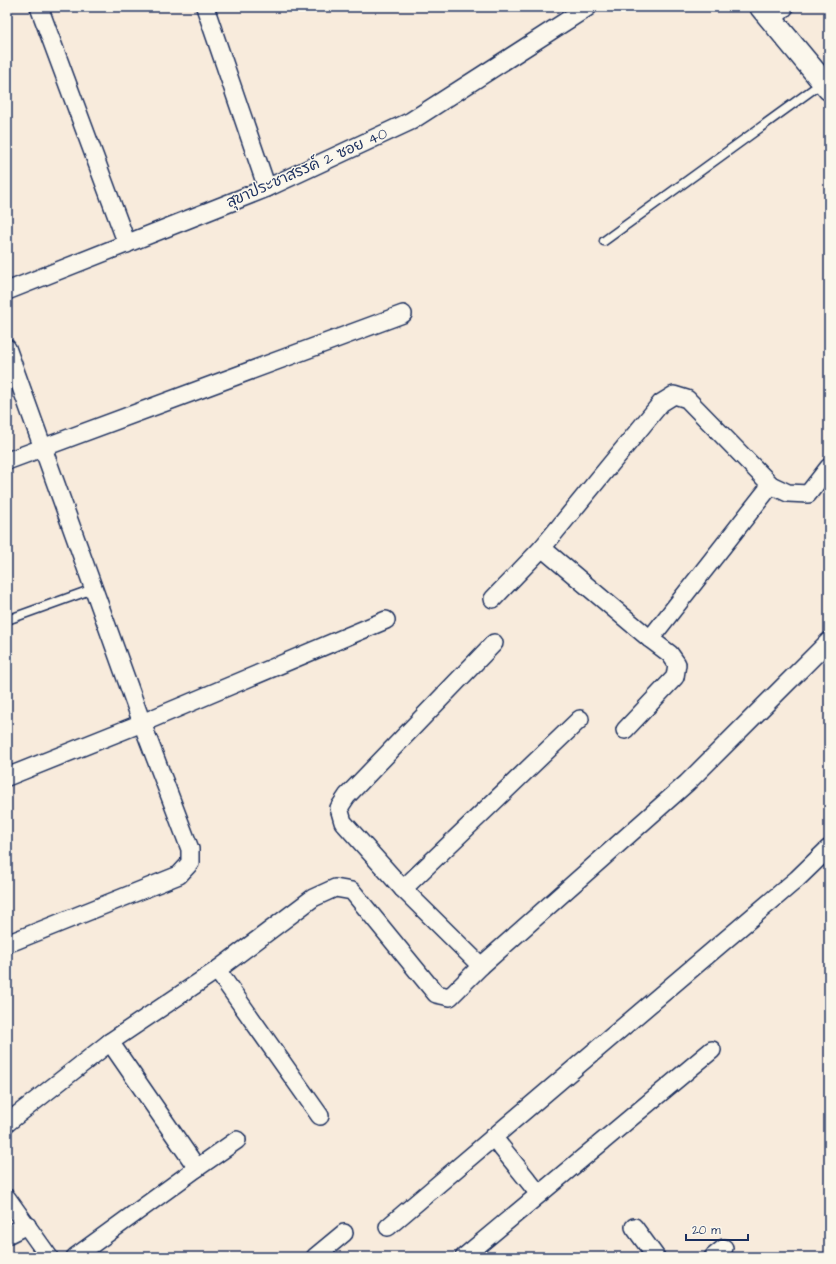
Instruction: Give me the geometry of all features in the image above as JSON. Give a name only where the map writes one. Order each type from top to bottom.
[{"type":"street","points":[[39,7],[127,244]]},
{"type":"street","points":[[205,7],[267,188]]},
{"type":"street","name":"สุขาประชาสรรค์ 2 ซอย 40","points":[[7,291],[267,188],[411,121],[588,7]]},
{"type":"street","points":[[773,11],[826,86]]},
{"type":"street","points":[[7,461],[403,314]]},
{"type":"street","points":[[7,348],[93,589],[190,849],[190,863],[179,875],[7,944]]},
{"type":"street","points":[[493,599],[542,548],[661,403],[674,395],[687,399],[771,485],[788,493],[808,494],[829,467]]},
{"type":"street","points":[[650,639],[771,485]]},
{"type":"street","points":[[542,548],[650,639],[670,654],[677,664],[675,677],[625,730]]},
{"type":"street","points":[[7,778],[386,620]]},
{"type":"street","points":[[7,1123],[110,1042],[217,970],[313,898],[335,888],[352,892],[436,994],[450,997],[481,966],[687,783],[829,641]]},
{"type":"street","points":[[481,966],[404,889],[343,822],[339,808],[347,796],[494,643]]},
{"type":"street","points":[[404,889],[580,719]]},
{"type":"street","points":[[388,1227],[797,879],[829,848]]},
{"type":"street","points":[[217,970],[320,1116]]},
{"type":"street","points":[[110,1042],[196,1168]]},
{"type":"street","points":[[464,1257],[712,1050]]},
{"type":"street","points":[[493,1137],[539,1194]]},
{"type":"street","points":[[75,1257],[196,1168],[237,1140]]},
{"type":"street","points":[[7,1198],[49,1257]]},
{"type":"street","points":[[7,1235],[27,1225]]},
{"type":"street","points":[[634,1227],[656,1257]]},
{"type":"street","points":[[315,1257],[344,1233]]},
{"type":"lane","points":[[604,241],[826,86]]},
{"type":"lane","points":[[7,620],[93,589]]}]
